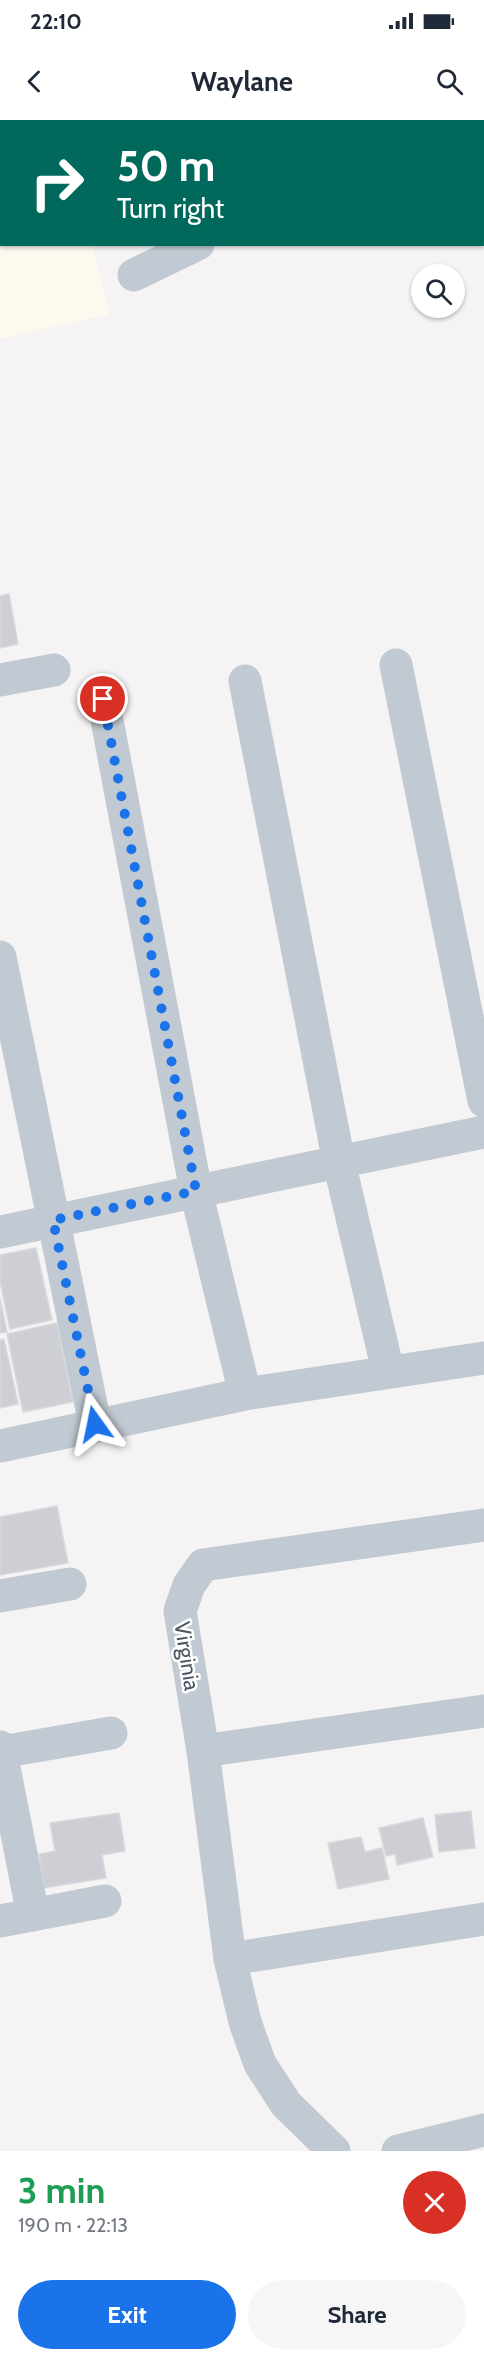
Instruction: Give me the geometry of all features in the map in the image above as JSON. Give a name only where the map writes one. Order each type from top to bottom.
[{"type":"street","points":[[134,275],[194,246]]},
{"type":"street","points":[[396,665],[484,1101]]},
{"type":"street","points":[[0,680],[54,670]]},
{"type":"street","points":[[245,681],[339,1162],[388,1371]]},
{"type":"street","points":[[103,699],[196,1191],[244,1394]]},
{"type":"street","points":[[0,957],[95,1424]]},
{"type":"street","points":[[0,1232],[484,1132]]},
{"type":"street","points":[[0,1446],[244,1394],[484,1358]]},
{"type":"street","name":"Virginia","points":[[203,1751],[180,1611],[189,1585],[203,1565],[484,1526]]},
{"type":"street","points":[[0,1596],[70,1584]]},
{"type":"street","points":[[334,2151],[286,2104],[260,2064],[245,2022],[230,1959],[203,1751],[484,1711]]},
{"type":"street","points":[[33,1915],[2,1759],[111,1733]]},
{"type":"street","points":[[0,1921],[105,1901]]},
{"type":"street","points":[[230,1959],[484,1919]]},
{"type":"street","points":[[398,2151],[484,2130]]},
{"type":"shaded area","points":[[0,246],[92,246],[109,314],[0,339]]},
{"type":"building","points":[[9,594],[18,644],[0,648],[0,596]]},
{"type":"building","points":[[36,1248],[52,1320],[10,1329],[0,1282],[0,1255]]},
{"type":"building","points":[[0,1298],[7,1332],[0,1333]]},
{"type":"building","points":[[57,1323],[73,1402],[23,1412],[7,1334]]},
{"type":"building","points":[[4,1339],[18,1404],[0,1408],[0,1340]]},
{"type":"building","points":[[57,1506],[68,1563],[0,1575],[0,1517]]},
{"type":"building","points":[[471,1811],[475,1848],[439,1852],[435,1815]]},
{"type":"building","points":[[119,1813],[125,1851],[102,1855],[106,1878],[44,1888],[39,1854],[55,1851],[50,1823]]},
{"type":"building","points":[[423,1818],[433,1857],[397,1865],[395,1854],[386,1856],[379,1828]]},
{"type":"building","points":[[361,1837],[365,1852],[382,1848],[389,1879],[338,1889],[328,1843]]},
{"type":"route","points":[[95,1424],[53,1220],[196,1191],[103,699]]}]
